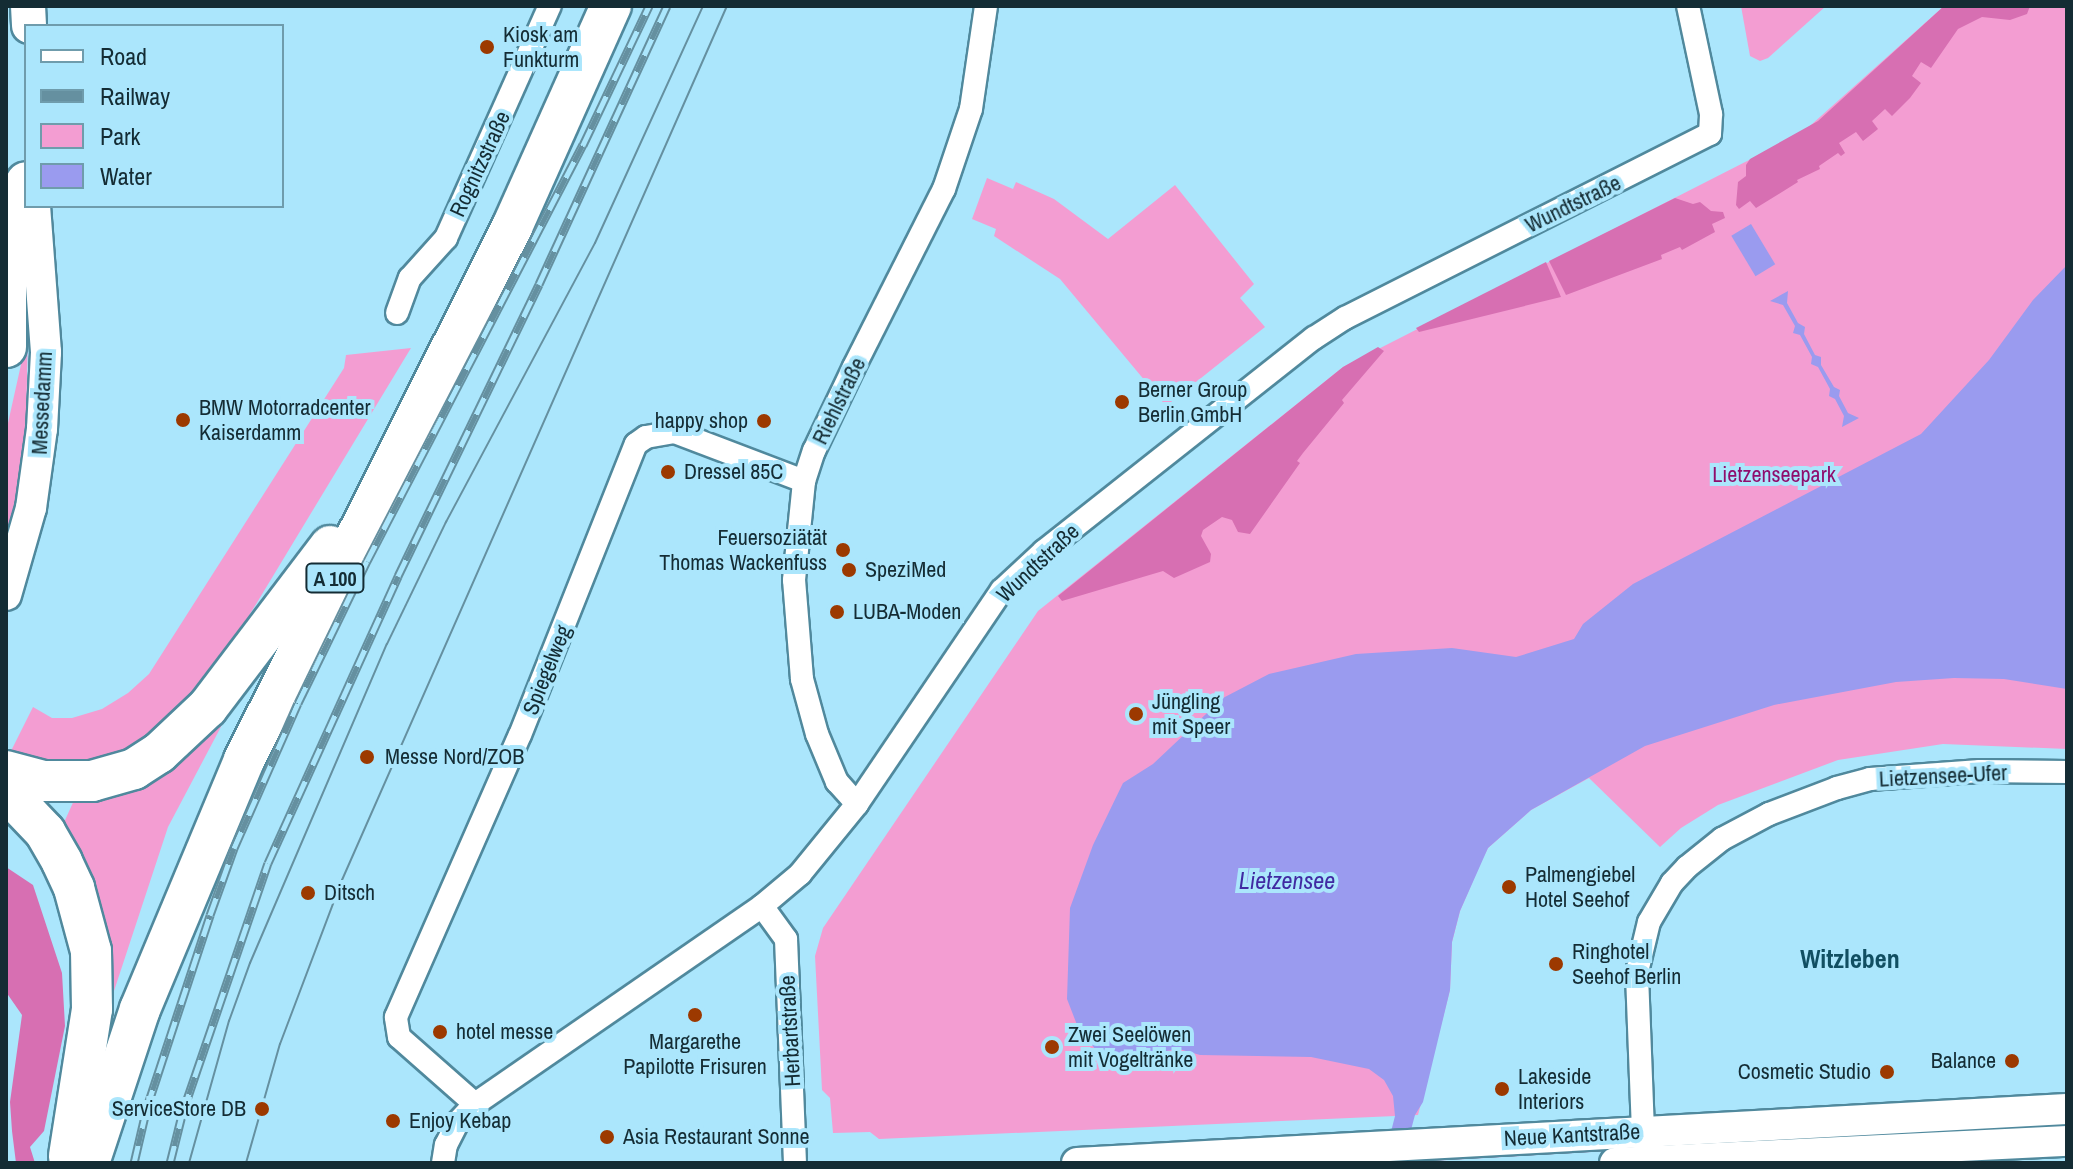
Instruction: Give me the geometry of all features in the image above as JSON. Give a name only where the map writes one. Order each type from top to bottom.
[{"type":"highway","name":"A 100","points":[[68,1163],[126,993],[222,764],[406,400],[586,6]]},
{"type":"highway","name":"A 100","points":[[89,1163],[140,1009],[244,760],[512,227],[611,6]]},
{"type":"highway","points":[[6,347],[7,244],[24,189]]},
{"type":"highway","points":[[6,771],[43,781],[92,781],[134,769],[159,753],[208,707],[330,546]]},
{"type":"highway","points":[[6,791],[45,832],[62,862],[74,888],[91,951],[92,1009],[68,1163]]},
{"type":"main road","name":"Messedamm","points":[[6,595],[31,508],[42,429],[46,352],[35,208]]},
{"type":"main road","name":"Neue Kantstraße","points":[[1077,1163],[1643,1131],[2066,1124]]},
{"type":"main road","name":"Neue Kantstraße","points":[[1615,1163],[2066,1124]]},
{"type":"street","name":"Rognitzstraße","points":[[397,313],[410,278],[446,238],[550,6]]},
{"type":"street","name":"Riehlstraße","points":[[857,804],[837,782],[817,734],[802,679],[794,580],[804,481],[814,451],[907,267],[955,161],[971,109],[986,6]]},
{"type":"street","name":"Wundtstraße","points":[[443,1163],[446,1145],[457,1123],[475,1104],[762,906],[800,874],[857,804],[1002,590],[1044,551],[1302,347],[1383,298],[1702,141],[1710,134],[1711,114],[1688,6]]},
{"type":"street","name":"Spiegelweg","points":[[475,1104],[399,1037],[396,1017],[520,735],[636,444],[646,437],[675,432],[804,481]]},
{"type":"street","name":"Lietzensee-Ufer","points":[[1652,1162],[1643,1131],[1637,996],[1642,941],[1672,883],[1705,851],[1769,814],[1870,779],[1980,771],[2067,772]]},
{"type":"street","name":"Herbartstraße","points":[[762,906],[786,939],[795,1163]]},
{"type":"green space","points":[[1741,6],[1826,6],[1768,58],[1760,61],[1750,56]]},
{"type":"green space","name":"Lietzenseepark","points":[[1944,6],[2067,6],[2067,749],[1943,744],[1838,760],[1718,805],[1681,828],[1660,847],[1589,778],[1531,810],[1488,848],[1460,911],[1452,942],[1450,990],[1418,1115],[879,1139],[870,1132],[833,1133],[830,1098],[822,1090],[815,956],[823,928],[1038,611],[1343,367],[1802,133]]},
{"type":"green space","points":[[987,178],[1013,189],[1016,182],[1054,199],[1108,239],[1175,185],[1254,284],[1240,298],[1265,327],[1166,406],[1060,279],[994,236],[996,229],[972,219]]},
{"type":"green space","points":[[29,284],[26,425],[17,499],[6,536],[6,432],[24,351]]},
{"type":"green space","points":[[411,348],[227,652],[168,728],[113,761],[63,771],[8,757],[33,707],[52,718],[72,718],[102,709],[128,693],[149,674],[344,368],[346,355]]},
{"type":"green space","points":[[251,670],[168,827],[113,994],[104,993],[61,829],[76,796]]},
{"type":"green space","points":[[1609,1143],[1610,1151],[1394,1163],[1251,1163]]},
{"type":"shaded area","points":[[1944,6],[2030,6],[2027,14],[2010,20],[1982,17],[1958,29],[1931,68],[1921,62],[1912,76],[1921,83],[1910,98],[1892,116],[1885,109],[1872,121],[1878,129],[1863,141],[1856,132],[1839,143],[1845,153],[1841,156],[1838,153],[1819,166],[1820,169],[1797,180],[1756,208],[1750,201],[1739,209],[1736,205],[1738,182],[1746,176],[1746,165],[1750,159],[1818,121]]},
{"type":"shaded area","points":[[1675,198],[1693,204],[1700,202],[1711,211],[1723,212],[1725,218],[1712,224],[1715,232],[1682,250],[1680,247],[1661,255],[1662,259],[1566,295],[1549,261]]},
{"type":"shaded area","points":[[1546,262],[1561,297],[1419,332],[1416,328]]},
{"type":"shaded area","points":[[1378,347],[1384,351],[1342,400],[1344,403],[1297,461],[1300,463],[1250,534],[1238,532],[1232,520],[1222,517],[1203,530],[1201,536],[1211,554],[1210,562],[1174,578],[1163,571],[1062,601],[1058,596],[1343,367]]},
{"type":"shaded area","points":[[6,867],[33,885],[62,973],[65,1026],[44,1131],[30,1147],[35,1163],[16,1163],[12,1131],[10,1102],[22,1015],[6,992]]},
{"type":"water","points":[[1751,224],[1775,264],[1755,276],[1731,236]]},
{"type":"water","name":"Lietzensee","points":[[2067,265],[2067,689],[2004,679],[1954,678],[1896,682],[1774,705],[1645,746],[1531,810],[1488,848],[1460,911],[1452,942],[1450,990],[1423,1102],[1415,1115],[1402,1163],[1383,1163],[1395,1116],[1393,1096],[1384,1080],[1369,1069],[1311,1057],[1200,1055],[1179,1049],[1127,1057],[1112,1055],[1096,1050],[1079,1030],[1067,999],[1070,908],[1093,845],[1123,783],[1153,764],[1223,698],[1269,674],[1356,654],[1452,648],[1516,657],[1574,639],[1583,624],[1633,584],[1921,434],[1989,360],[2033,300]]},
{"type":"water","points":[[1788,291],[1787,303],[1798,323],[1805,327],[1804,334],[1815,355],[1821,357],[1821,365],[1834,387],[1840,390],[1839,396],[1848,413],[1859,418],[1842,427],[1844,416],[1835,399],[1829,396],[1830,389],[1818,367],[1811,364],[1812,357],[1800,335],[1793,333],[1795,326],[1783,305],[1770,301]]},
{"type":"tram line","points":[[189,1163],[229,1021],[250,963],[387,644],[446,522],[595,243],[703,6]]},
{"type":"tram line","points":[[246,1163],[280,1044],[342,880],[727,6]]},
{"type":"railway","points":[[134,1163],[147,1107],[210,915],[234,848],[298,703],[367,561],[583,145],[649,6]]},
{"type":"railway","points":[[170,1163],[183,1111],[268,863],[398,576],[539,284],[667,6]]},
{"type":"place","name":"Kiosk am Funkturm","points":[[487,47]]},
{"type":"place","name":"Berner Group Berlin GmbH","points":[[1122,402]]},
{"type":"place","name":"BMW Motorradcenter Kaiserdamm","points":[[183,420]]},
{"type":"place","name":"happy shop","points":[[764,421]]},
{"type":"place","name":"Dressel 85C","points":[[668,472]]},
{"type":"place","name":"Feuersoziätät Thomas Wackenfuss","points":[[843,550]]},
{"type":"place","name":"SpeziMed","points":[[849,570]]},
{"type":"place","name":"LUBA-Moden","points":[[837,612]]},
{"type":"place","name":"Jüngling mit Speer","points":[[1136,714]]},
{"type":"place","name":"Messe Nord/ZOB","points":[[367,757]]},
{"type":"place","name":"Palmengiebel Hotel Seehof","points":[[1509,887]]},
{"type":"place","name":"Ditsch","points":[[308,893]]},
{"type":"place","name":"Ringhotel Seehof Berlin","points":[[1556,964]]},
{"type":"place","name":"Margarethe Papilotte Frisuren","points":[[695,1015]]},
{"type":"place","name":"hotel messe","points":[[440,1032]]},
{"type":"place","name":"Zwei Seelöwen mit Vogeltränke","points":[[1052,1047]]},
{"type":"place","name":"Balance","points":[[2012,1061]]},
{"type":"place","name":"Cosmetic Studio","points":[[1887,1072]]},
{"type":"place","name":"Lakeside Interiors","points":[[1502,1089]]},
{"type":"place","name":"ServiceStore DB","points":[[262,1109]]},
{"type":"place","name":"Enjoy Kebap","points":[[393,1121]]},
{"type":"place","name":"Asia Restaurant Sonne","points":[[607,1137]]},
{"type":"district","name":"Witzleben","points":[[1850,959]]}]
